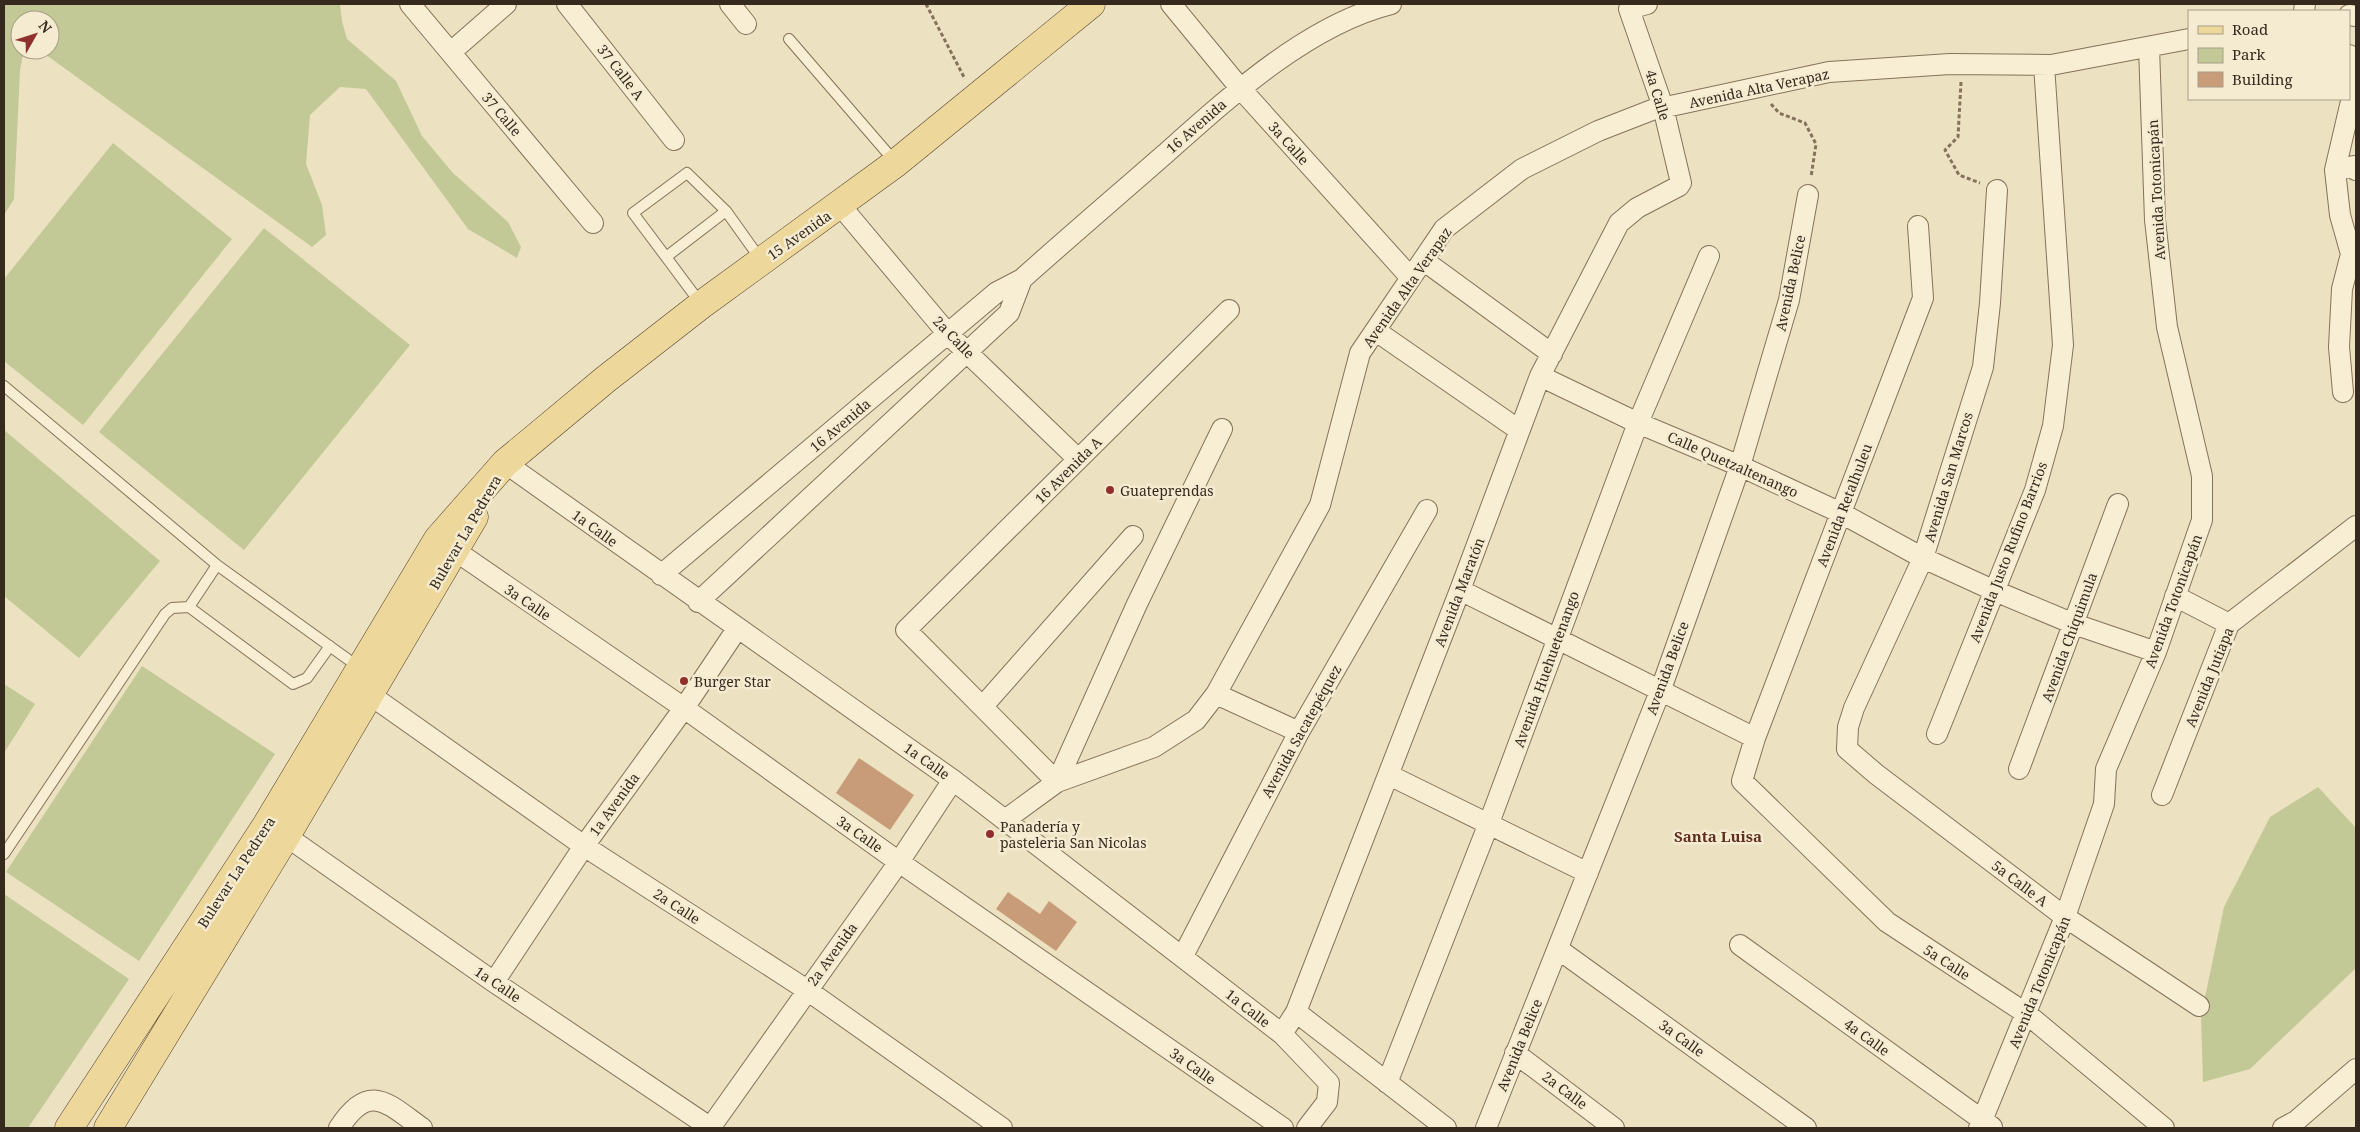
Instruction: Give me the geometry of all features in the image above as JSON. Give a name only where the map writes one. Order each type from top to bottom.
[{"type":"main road","name":"15 Avenida","points":[[505,463],[606,379],[701,305],[896,163],[975,98],[1077,8]]},
{"type":"main road","name":"Bulevar La Pedrera","points":[[69,1128],[361,682],[446,545],[505,463]]},
{"type":"main road","name":"Bulevar La Pedrera","points":[[108,1128],[286,836],[361,682]]},
{"type":"street","name":"37 Calle","points":[[410,4],[593,223]]},
{"type":"street","points":[[451,52],[506,4]]},
{"type":"street","name":"37 Calle A","points":[[567,4],[674,140]]},
{"type":"street","points":[[730,4],[746,24]]},
{"type":"street","name":"3a Calle","points":[[1171,4],[1240,88],[1411,278]]},
{"type":"street","name":"16 Avenida","points":[[661,576],[997,292],[1022,279],[1240,88],[1318,35],[1376,8],[1391,4]]},
{"type":"street","name":"4a Calle","points":[[1638,7],[1681,183]]},
{"type":"street","name":"Avenida Alta Verapaz","points":[[1005,820],[1058,782],[1154,747],[1196,720],[1216,694],[1320,504],[1360,353],[1444,229],[1522,169],[1598,131],[1663,107],[1829,72],[1959,64],[2044,65],[2188,39]]},
{"type":"street","name":"Avenida Totonicapán","points":[[1985,1126],[2065,917],[2104,804],[2106,769],[2156,652],[2202,520],[2202,476],[2168,328],[2155,220],[2149,47]]},
{"type":"street","points":[[2343,392],[2339,347],[2342,289],[2351,254],[2340,216],[2335,170],[2352,97],[2353,79],[2350,61]]},
{"type":"street","name":"Avenida Justo Rufino Barrios","points":[[1937,734],[2035,490],[2053,426],[2063,345],[2044,65]]},
{"type":"street","points":[[2335,170],[2354,166],[2356,170]]},
{"type":"street","name":"Avenida Maratón","points":[[1282,1034],[1296,1012],[1389,775],[1540,376],[1619,223],[1637,208],[1679,186],[1681,183]]},
{"type":"street","name":"Avenida San Marcos","points":[[1847,749],[1848,727],[1854,708],[1923,558],[1982,366],[1990,303],[1997,190]]},
{"type":"street","name":"Avenida Belice","points":[[1486,1128],[1660,689],[1740,466],[1789,300],[1808,195]]},
{"type":"street","name":"2a Calle","points":[[840,205],[948,334],[1078,459]]},
{"type":"street","name":"Avenida Retalhuleu","points":[[1742,781],[1755,738],[1923,298],[1918,226]]},
{"type":"street","name":"Avenida Huehuetenango","points":[[1387,1083],[1489,822],[1638,423],[1709,256]]},
{"type":"street","points":[[1423,260],[1552,354]]},
{"type":"street","name":"16 Avenida","points":[[698,602],[1009,313],[1022,279]]},
{"type":"street","name":"16 Avenida A","points":[[983,706],[906,630],[1229,310]]},
{"type":"street","points":[[1376,331],[1519,430]]},
{"type":"street","name":"Calle Quetzaltenango","points":[[1540,376],[1638,423],[1740,466],[1841,513],[1923,558],[1995,591],[2074,624],[2156,652]]},
{"type":"street","points":[[1133,536],[983,706],[1058,782],[1137,604],[1222,429]]},
{"type":"street","name":"1a Calle","points":[[505,463],[661,576],[954,780],[1282,1034],[1330,1083],[1327,1102],[1306,1128]]},
{"type":"street","name":"Avenida Chiquimula","points":[[2019,769],[2118,504]]},
{"type":"street","name":"Avenida Sacatepéquez","points":[[1183,956],[1299,732],[1427,510]]},
{"type":"street","name":"Avenida Jutiapa","points":[[2162,795],[2229,624],[2356,526]]},
{"type":"street","name":"3a Calle","points":[[446,545],[684,708],[898,862],[1283,1128]]},
{"type":"street","points":[[1460,590],[1755,738]]},
{"type":"street","points":[[2176,596],[2229,624]]},
{"type":"street","name":"1a Avenida","points":[[494,982],[584,846],[684,708],[737,629]]},
{"type":"street","name":"2a Calle","points":[[361,682],[584,846],[806,990],[1002,1128]]},
{"type":"street","points":[[1216,694],[1299,732]]},
{"type":"street","name":"5a Calle A","points":[[1847,749],[1876,774],[2065,917],[2199,1006]]},
{"type":"street","points":[[1389,775],[1489,822],[1588,873]]},
{"type":"street","name":"2a Avenida","points":[[711,1128],[954,780]]},
{"type":"street","name":"5a Calle","points":[[1742,781],[1887,922],[2027,1014],[2164,1128]]},
{"type":"street","name":"1a Calle","points":[[286,836],[494,982],[711,1128]]},
{"type":"street","name":"4a Calle","points":[[1740,945],[1985,1126]]},
{"type":"street","name":"3a Calle","points":[[1558,949],[1806,1128]]},
{"type":"street","points":[[1296,1012],[1446,1128]]},
{"type":"street","name":"2a Calle","points":[[1515,1053],[1614,1128]]},
{"type":"street","points":[[2283,1128],[2296,1121],[2356,1069]]},
{"type":"street","points":[[339,1128],[351,1110],[360,1104],[372,1100],[385,1102],[422,1128]]},
{"type":"lane","points":[[789,39],[896,163]]},
{"type":"lane","points":[[701,305],[633,213],[687,173],[726,212],[762,261]]},
{"type":"lane","points":[[666,257],[726,212]]},
{"type":"lane","points":[[4,386],[217,565],[330,646],[361,682]]},
{"type":"lane","points":[[189,607],[217,565]]},
{"type":"lane","points":[[4,854],[165,614],[172,608],[189,607],[293,684],[307,678],[330,646]]},
{"type":"path","points":[[926,4],[975,98]]},
{"type":"path","points":[[1959,64],[1962,81],[1959,100],[1961,116],[1958,137],[1946,150],[1959,175],[1997,190]]},
{"type":"path","points":[[1764,87],[1767,100],[1779,112],[1805,123],[1816,144],[1808,195]]},
{"type":"green space","points":[[4,4],[340,4],[347,39],[396,81],[422,136],[453,173],[508,222],[521,247],[517,258],[468,229],[366,89],[340,87],[310,115],[306,164],[322,205],[326,235],[312,247],[53,60],[60,60],[60,10],[10,10],[10,60],[22,60],[14,199],[4,215]]},
{"type":"green space","points":[[113,143],[232,239],[83,425],[4,361],[4,279]]},
{"type":"green space","points":[[264,228],[410,345],[244,550],[99,432]]},
{"type":"green space","points":[[4,430],[160,561],[79,658],[4,596]]},
{"type":"green space","points":[[142,666],[275,754],[139,961],[6,872]]},
{"type":"green space","points":[[4,684],[35,704],[4,753]]},
{"type":"green space","points":[[2318,787],[2356,828],[2356,968],[2250,1069],[2203,1082],[2201,1016],[2224,907],[2270,817]]},
{"type":"green space","points":[[4,894],[129,979],[28,1128],[4,1128]]},
{"type":"building","points":[[859,758],[914,795],[890,830],[836,793]]},
{"type":"building","points":[[1008,892],[1040,914],[1049,901],[1077,922],[1056,951],[996,909]]},
{"type":"place","name":"Guateprendas","points":[[1110,490]]},
{"type":"place","name":"Burger Star","points":[[684,681]]},
{"type":"place","name":"Panadería y pasteleria San Nicolas","points":[[990,834]]},
{"type":"district","name":"Santa Luisa","points":[[1718,836]]}]
